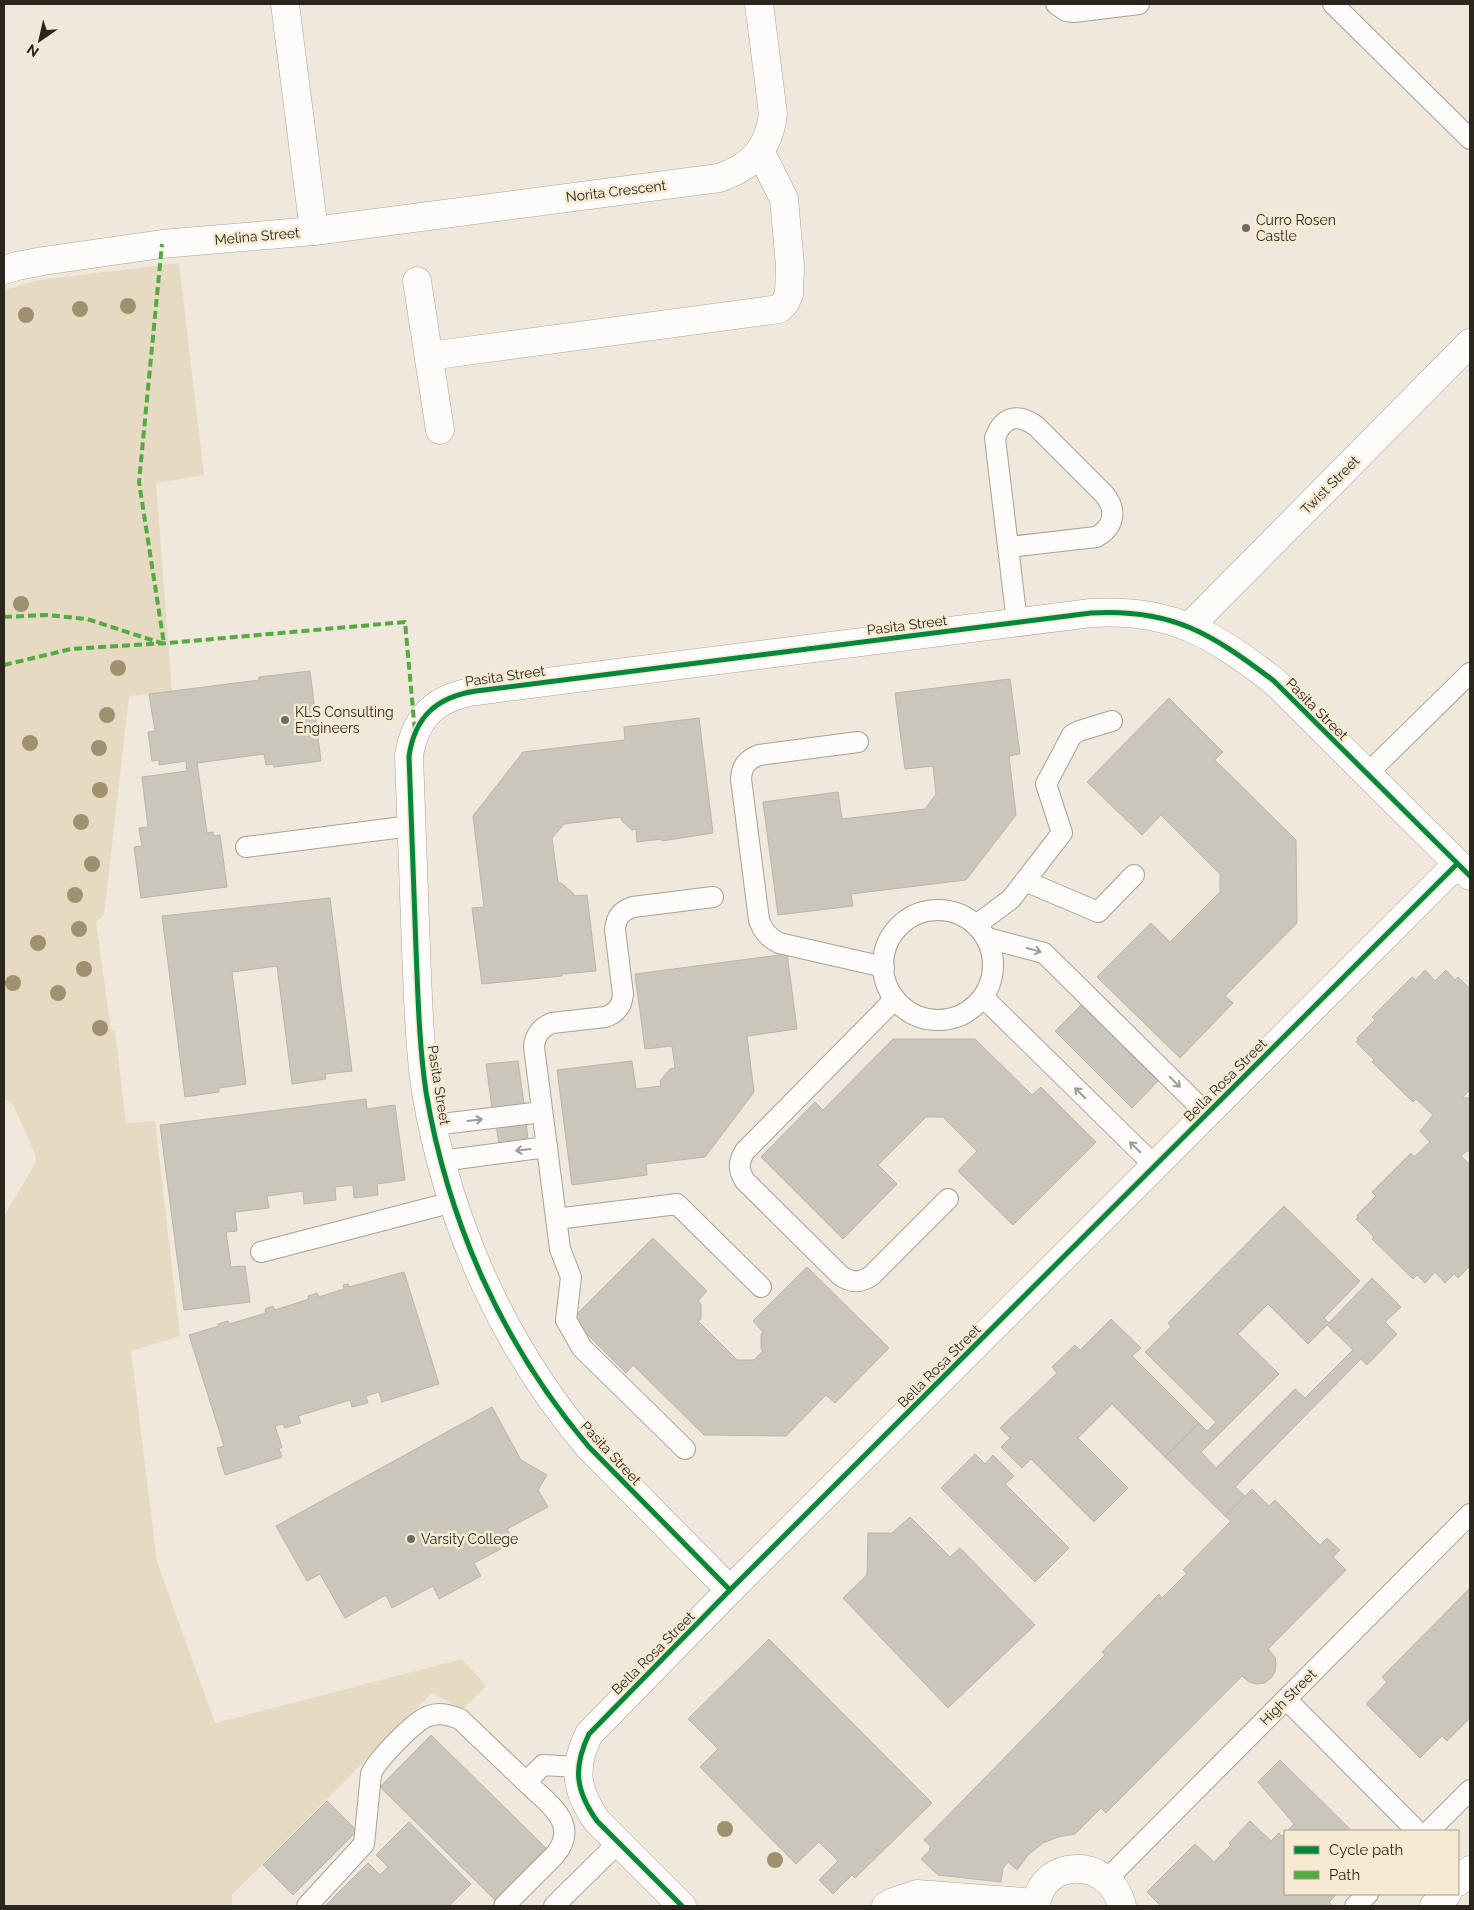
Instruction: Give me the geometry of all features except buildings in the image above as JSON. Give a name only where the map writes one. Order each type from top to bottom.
[{"type":"street","name":"Melina Street","points":[[4,270],[43,261],[162,244],[314,230],[285,4]]},
{"type":"street","name":"Norita Crescent","points":[[314,230],[719,178],[736,172],[750,162],[760,151],[771,127],[773,114],[759,4]]},
{"type":"street","points":[[429,356],[778,309],[785,303],[790,294],[790,266],[784,199],[760,151]]},
{"type":"street","points":[[418,281],[440,430]]},
{"type":"street","name":"Twist Street","points":[[1190,626],[1470,343]]},
{"type":"street","name":"Pasita Street","points":[[730,1590],[589,1448],[544,1390],[522,1356],[495,1306],[472,1255],[453,1202],[433,1126],[426,1091],[419,1034],[409,756],[415,732],[426,714],[440,702],[458,694],[1017,622],[1114,612],[1160,618],[1190,626],[1215,639],[1274,681],[1464,870]]},
{"type":"street","name":"Bella Rosa Street","points":[[682,1906],[597,1821],[586,1805],[579,1786],[578,1767],[582,1750],[589,1734],[730,1590],[1207,1114],[1464,870]]},
{"type":"street","points":[[886,1906],[917,1894],[1036,1905],[1039,1893],[1046,1884],[1062,1872],[1083,1869],[1094,1871],[1117,1895]]},
{"type":"street","points":[[1459,1881],[1470,1870]]},
{"type":"street","points":[[1434,1906],[1446,1895]]},
{"type":"lane","points":[[1056,4],[1066,11],[1074,12],[1139,4]]},
{"type":"lane","points":[[1333,4],[1470,138]]},
{"type":"lane","points":[[1008,547],[1096,537],[1104,533],[1109,527],[1113,515],[1110,501],[1104,494],[1036,426],[1028,420],[1018,418],[1002,424],[995,438],[1008,547],[1017,622]]},
{"type":"lane","points":[[1367,774],[1470,673]]},
{"type":"lane","points":[[981,931],[1011,899],[1062,833],[1046,784],[1072,735],[1112,721]]},
{"type":"lane","points":[[858,742],[759,755],[745,763],[741,771],[741,779],[759,920],[763,930],[770,938],[779,943],[884,967]]},
{"type":"lane","points":[[246,848],[411,826]]},
{"type":"lane","points":[[1025,880],[1098,912],[1134,875]]},
{"type":"lane","points":[[685,1449],[582,1348],[566,1320],[571,1277],[560,1250],[534,1047],[538,1032],[545,1026],[605,1017],[618,1009],[622,1002],[623,994],[615,930],[619,915],[625,909],[713,897]]},
{"type":"lane","points":[[935,910],[950,911],[964,916],[981,931],[992,952],[994,968],[990,983],[983,997],[974,1007],[963,1014],[937,1020],[923,1018],[911,1012],[895,999],[886,982],[884,967],[883,957],[887,943],[895,930],[906,919],[920,912],[935,910]]},
{"type":"lane","points":[[981,931],[1044,953],[1207,1114]]},
{"type":"lane","points":[[983,997],[1155,1166]]},
{"type":"lane","points":[[895,999],[744,1151],[739,1166],[740,1174],[841,1276],[856,1282],[864,1281],[871,1276],[948,1199]]},
{"type":"lane","points":[[433,1126],[542,1112]]},
{"type":"lane","points":[[442,1161],[547,1148]]},
{"type":"lane","points":[[261,1252],[453,1202]]},
{"type":"lane","points":[[556,1219],[677,1204],[761,1287]]},
{"type":"lane","name":"High Street","points":[[1117,1895],[1116,1870],[1470,1514]]},
{"type":"lane","points":[[1286,1699],[1416,1830]]},
{"type":"lane","points":[[307,1906],[364,1844],[371,1774],[376,1765],[418,1722],[427,1716],[437,1714],[449,1715],[460,1719],[562,1819],[565,1827],[566,1835],[562,1846],[504,1906]]},
{"type":"lane","points":[[526,1782],[542,1764],[578,1767]]},
{"type":"lane","points":[[1430,1830],[1470,1790]]},
{"type":"lane","points":[[554,1906],[618,1843]]},
{"type":"lane","points":[[1355,1906],[1367,1895]]},
{"type":"shaded area","points":[[179,263],[204,475],[156,483],[172,691],[129,696],[104,915],[96,922],[111,1030],[115,1030],[126,1123],[155,1121],[180,1336],[131,1351],[157,1562],[215,1723],[462,1659],[486,1686],[463,1709],[432,1693],[232,1895],[232,1906],[4,1906],[4,1216],[36,1162],[35,1154],[12,1102],[4,1099],[4,290],[39,280]]},
{"type":"marked path","points":[[4,617],[46,615],[87,619],[164,644],[139,482],[162,244]]},
{"type":"marked path","points":[[4,665],[71,649],[168,643],[405,622],[415,732]]},
{"type":"cycle path","points":[[730,1590],[589,1447],[558,1408],[530,1367],[505,1325],[483,1280],[465,1235],[449,1188],[436,1140],[426,1092],[420,1038],[409,756],[417,730],[430,711],[450,698],[476,691],[1091,613],[1145,615],[1168,620],[1210,638],[1252,664],[1274,681],[1470,876]]},
{"type":"cycle path","points":[[682,1906],[597,1821],[584,1799],[579,1778],[579,1768],[580,1757],[589,1734],[730,1590],[1457,864]]},
{"type":"place","name":"Curro Rosen Castle","points":[[1246,228]]},
{"type":"place","name":"KLS Consulting Engineers","points":[[285,720]]},
{"type":"place","name":"Varsity College","points":[[411,1539]]}]
